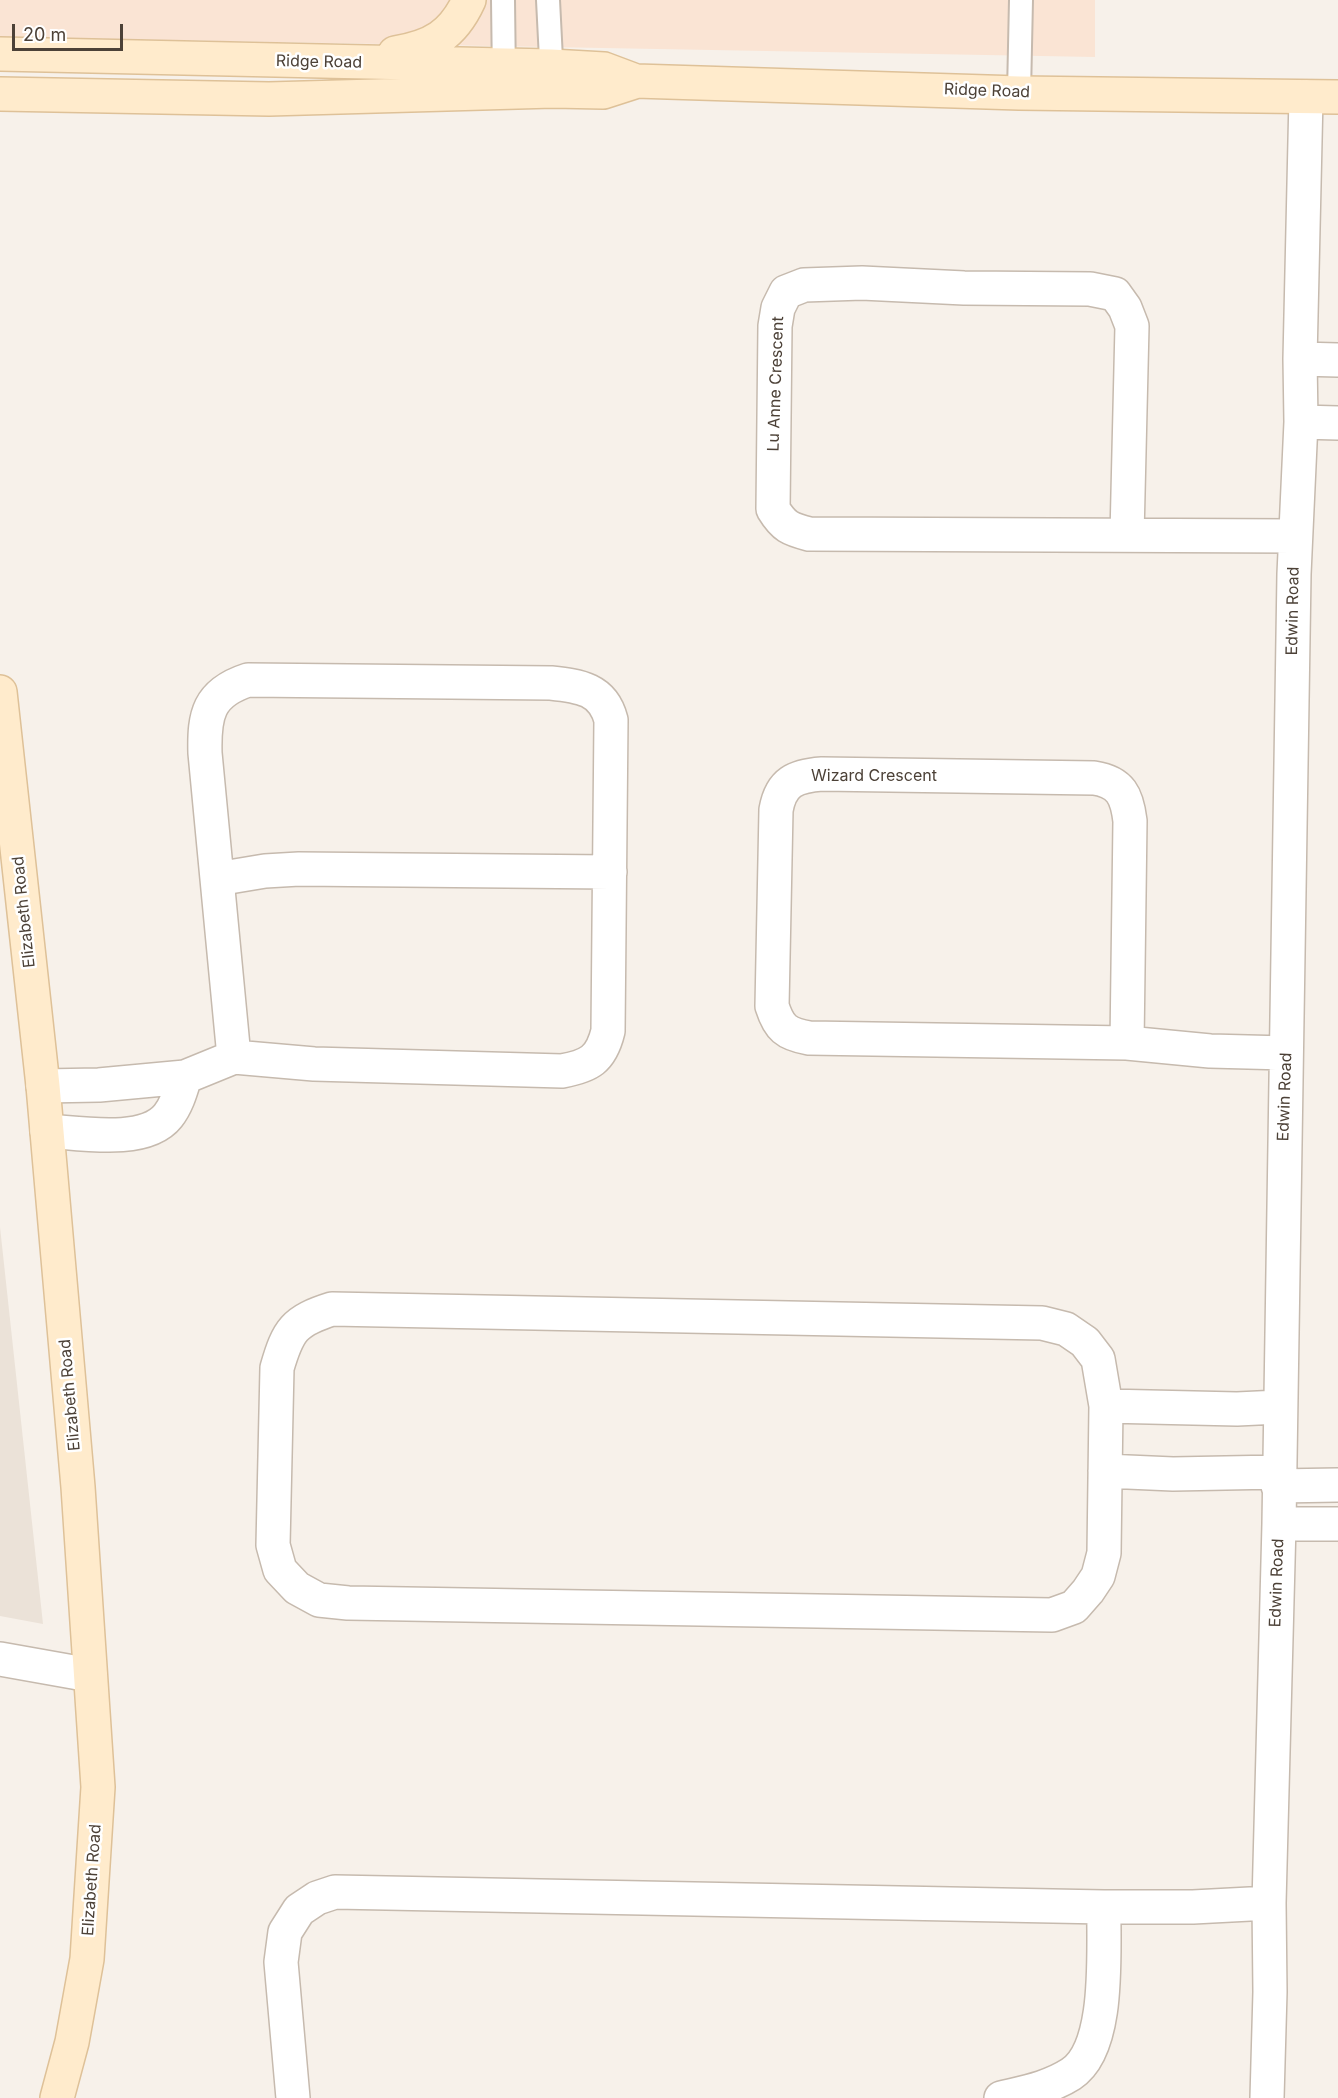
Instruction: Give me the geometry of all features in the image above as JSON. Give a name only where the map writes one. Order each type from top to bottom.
[{"type":"main road","points":[[334,63],[416,50],[435,42],[450,30],[462,15],[469,0]]},
{"type":"main road","name":"Ridge Road","points":[[0,54],[334,63],[504,79]]},
{"type":"main road","name":"Ridge Road","points":[[0,94],[269,99],[504,79],[552,79],[603,92],[636,81],[1019,93],[1322,97]]},
{"type":"main road","name":"Elizabeth Road","points":[[0,692],[44,1086],[78,1487],[98,1787],[88,1948],[72,2043],[57,2098]]},
{"type":"street","name":"Edwin Road","points":[[1268,2098],[1269,1903],[1279,1524],[1279,1407],[1295,536],[1301,422],[1300,359],[1322,97]]},
{"type":"street","name":"Lu Anne Crescent","points":[[1127,535],[1132,326],[1125,308],[1115,294],[1090,289],[964,288],[862,283],[804,285],[786,292],[778,308],[775,326],[776,398],[772,485],[773,509],[781,522],[792,530],[810,534],[1295,536]]},
{"type":"street","points":[[1300,359],[1338,360]]},
{"type":"street","points":[[1301,422],[1338,423]]},
{"type":"street","points":[[44,1086],[99,1085],[185,1077],[234,1056],[314,1064],[562,1071],[590,1063],[599,1055],[608,1031],[611,720],[608,707],[601,699],[574,685],[551,683],[248,680],[233,685],[219,694],[210,707],[206,720],[205,753],[234,1056]]},
{"type":"street","name":"Wizard Crescent","points":[[1127,1043],[1130,821],[1128,803],[1116,786],[1108,780],[1094,778],[822,774],[795,779],[785,786],[776,810],[771,989],[772,1006],[776,1019],[784,1030],[795,1036],[1127,1043],[1210,1051],[1286,1053]]},
{"type":"street","points":[[217,879],[265,871],[299,869],[610,872]]},
{"type":"street","points":[[47,1131],[138,1134],[154,1127],[168,1116],[177,1100],[185,1077]]},
{"type":"street","points":[[332,1308],[1042,1323],[1066,1329],[1085,1342],[1098,1359],[1106,1406],[1105,1471],[1104,1553],[1098,1576],[1074,1607],[1052,1615],[348,1603],[319,1600],[297,1588],[280,1570],[273,1545],[277,1368],[284,1343],[296,1326],[312,1315],[332,1308]]},
{"type":"street","points":[[1106,1406],[1237,1409],[1279,1407]]},
{"type":"street","points":[[1105,1471],[1278,1479],[1338,1485]]},
{"type":"street","points":[[1279,1524],[1338,1524]]},
{"type":"street","points":[[0,1659],[90,1676]]},
{"type":"street","points":[[293,2098],[281,1962],[285,1932],[299,1910],[317,1898],[335,1892],[1104,1907],[1192,1907],[1269,1903]]},
{"type":"street","points":[[1001,2098],[1048,2087],[1073,2073],[1089,2056],[1098,2033],[1104,1907]]},
{"type":"lane","points":[[502,0],[504,79]]},
{"type":"lane","points":[[548,0],[552,79]]},
{"type":"lane","points":[[1019,93],[1021,0]]},
{"type":"shaded area","points":[[0,0],[1095,0],[1095,57],[0,37]]},
{"type":"shaded area","points":[[0,1227],[43,1624],[0,1616]]}]
